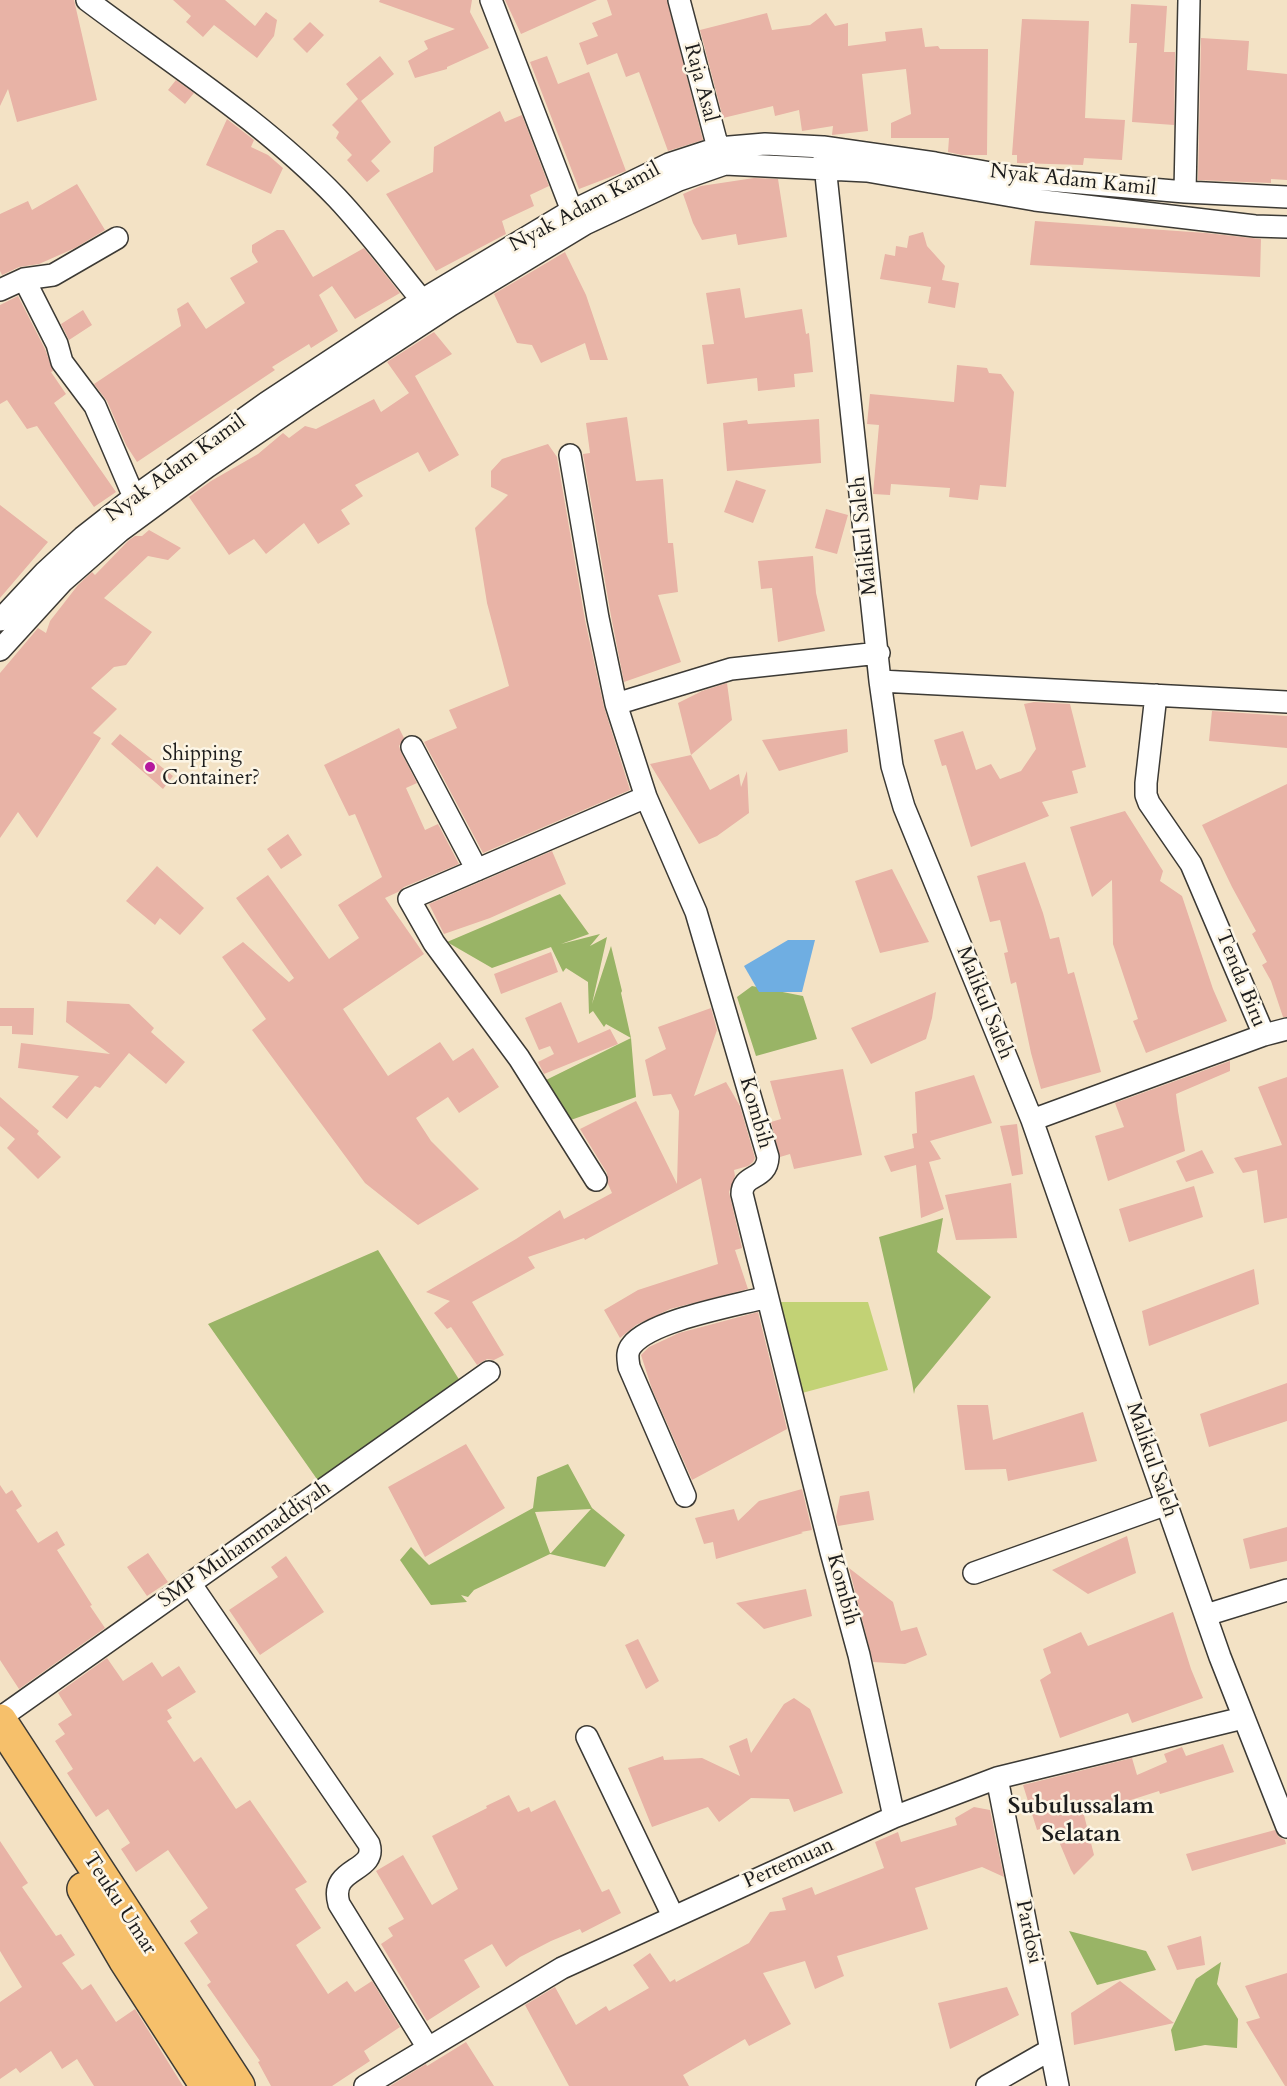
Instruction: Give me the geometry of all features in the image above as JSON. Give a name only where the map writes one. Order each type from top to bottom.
[{"type":"highway","name":"Teuku Umar","points":[[0,1720],[238,2086]]},
{"type":"highway","points":[[0,1748],[125,1959],[207,2086]]},
{"type":"street","points":[[87,0],[231,105],[302,164],[338,198],[428,308]]},
{"type":"street","points":[[491,0],[572,211]]},
{"type":"street","name":"Raja Asal","points":[[679,0],[722,156]]},
{"type":"street","points":[[1185,192],[1189,0]]},
{"type":"street","name":"Nyak Adam Kamil","points":[[0,620],[45,572],[83,537],[134,496],[266,404],[428,308],[572,211],[629,193],[669,164],[722,156],[765,144],[823,147],[1013,177],[1185,192],[1287,197]]},
{"type":"street","name":"Malikul Saleh","points":[[823,147],[879,653],[880,681],[892,766],[904,807],[1032,1120],[1243,1718],[1287,1827]]},
{"type":"street","points":[[722,156],[867,171],[1035,200],[1255,226],[1287,227]]},
{"type":"street","points":[[0,650],[63,581],[120,531],[428,308],[585,224],[629,193]]},
{"type":"street","points":[[0,290],[24,279],[53,275],[117,238]]},
{"type":"street","points":[[24,279],[57,344],[62,362],[94,406],[134,496]]},
{"type":"street","name":"Kombih","points":[[570,455],[598,618],[616,704],[646,797],[696,912],[768,1156],[767,1166],[763,1171],[742,1187],[767,1297],[859,1654],[894,1817]]},
{"type":"street","points":[[616,704],[731,669],[879,653]]},
{"type":"street","points":[[880,681],[1287,702]]},
{"type":"street","name":"Tenda Biru","points":[[1032,1120],[1264,1035],[1191,864],[1149,803],[1146,795],[1156,695]]},
{"type":"street","points":[[412,747],[477,870]]},
{"type":"street","points":[[596,1180],[519,1058],[434,943],[409,899],[646,797]]},
{"type":"street","points":[[1264,1035],[1287,1029]]},
{"type":"street","points":[[685,1496],[629,1367],[627,1355],[631,1346],[639,1338],[666,1324],[767,1297]]},
{"type":"street","name":"SMP Muhammaddiyah","points":[[0,1720],[489,1372]]},
{"type":"street","points":[[974,1573],[1167,1504]]},
{"type":"street","points":[[190,1583],[369,1844],[370,1850],[366,1860],[342,1879],[337,1886],[339,1904],[428,2048]]},
{"type":"street","points":[[1206,1615],[1287,1590]]},
{"type":"street","name":"Pertemuan","points":[[365,2086],[562,1968],[894,1817],[997,1778],[1243,1718]]},
{"type":"street","points":[[587,1737],[673,1916]]},
{"type":"street","name":"Pardosi","points":[[997,1778],[1058,2086]]},
{"type":"street","points":[[987,2086],[1050,2050]]},
{"type":"green space","points":[[560,894],[589,934],[561,944],[600,934],[590,946],[607,937],[592,1004],[611,946],[631,1038],[606,1024],[604,1027],[593,1011],[589,1014],[588,982],[566,968],[563,972],[551,947],[492,968],[447,942]]},
{"type":"green space","points":[[752,986],[803,996],[817,1039],[756,1056],[737,997]]},
{"type":"green space","points":[[631,1038],[636,1097],[568,1121],[546,1080]]},
{"type":"green space","points":[[943,1218],[937,1252],[991,1297],[915,1389],[914,1394],[879,1237]]},
{"type":"green space","points":[[378,1250],[460,1381],[319,1482],[208,1324]]},
{"type":"green space","points":[[776,1302],[868,1302],[888,1370],[802,1393]]},
{"type":"green space","points":[[568,1464],[592,1508],[625,1535],[605,1567],[550,1554],[474,1590],[468,1597],[461,1595],[467,1602],[431,1605],[400,1560],[411,1547],[429,1565],[533,1508],[537,1477]],"holes":[[[591,1509],[551,1553],[535,1512]]]},
{"type":"green space","points":[[1069,1931],[1146,1951],[1156,1970],[1097,1985]]},
{"type":"green space","points":[[1221,1962],[1217,1984],[1238,2019],[1237,2048],[1205,2045],[1175,2051],[1171,2030],[1196,1979]]},
{"type":"water","points":[[788,940],[815,940],[802,992],[759,992],[744,966]]},
{"type":"building","points":[[0,0],[74,0],[97,100],[17,122],[8,89],[0,106]]},
{"type":"building","points":[[173,0],[225,0],[255,26],[266,12],[277,20],[274,36],[257,58],[214,25],[203,37],[186,22],[191,16]]},
{"type":"building","points":[[380,0],[472,0],[470,12],[489,48],[447,69],[415,78],[408,61],[428,49],[424,41],[455,29],[379,2]]},
{"type":"building","points":[[505,0],[597,0],[521,34]]},
{"type":"building","points":[[607,0],[667,0],[703,140],[668,151],[639,72],[626,77],[617,53],[587,65],[579,43],[598,36],[592,23],[612,15]]},
{"type":"building","points":[[1131,4],[1167,6],[1164,52],[1175,52],[1174,125],[1132,122],[1137,43],[1129,43]]},
{"type":"building","points":[[767,13],[772,30],[810,25],[826,13],[835,26],[848,23],[848,46],[886,41],[885,32],[922,28],[925,47],[988,49],[987,155],[962,155],[948,152],[949,138],[891,138],[891,123],[911,114],[906,69],[862,74],[868,131],[832,135],[833,126],[802,131],[799,110],[775,116],[773,106],[723,118],[700,30]]},
{"type":"building","points":[[1022,19],[1089,21],[1085,118],[1125,120],[1122,160],[1084,158],[1083,165],[1017,163],[1017,155],[1012,155]]},
{"type":"building","points":[[310,22],[324,35],[307,53],[293,39]]},
{"type":"building","points":[[1201,38],[1249,41],[1247,70],[1287,74],[1287,180],[1271,179],[1271,183],[1198,180]]},
{"type":"building","points":[[380,56],[394,74],[361,101],[391,142],[371,161],[380,171],[367,182],[347,160],[352,155],[336,138],[339,132],[332,125],[358,99],[346,84]]},
{"type":"building","points":[[547,56],[558,84],[589,72],[626,171],[579,189],[530,62]]},
{"type":"building","points":[[176,80],[194,93],[185,104],[168,90]]},
{"type":"building","points":[[500,111],[505,122],[522,115],[549,186],[530,195],[534,206],[502,221],[506,234],[436,271],[386,194],[433,172],[434,147]]},
{"type":"building","points":[[227,119],[254,140],[251,147],[268,155],[283,168],[271,194],[206,165]]},
{"type":"building","points":[[754,178],[778,179],[787,237],[738,245],[736,234],[702,240],[693,223],[683,194],[701,186]]},
{"type":"building","points":[[77,184],[105,230],[75,248],[39,264],[19,267],[2,275],[0,271],[0,214],[28,201],[32,210]]},
{"type":"building","points":[[1035,221],[1261,239],[1260,277],[1030,265]]},
{"type":"building","points":[[277,230],[284,230],[313,277],[364,248],[400,293],[355,319],[332,286],[319,295],[338,331],[311,348],[309,344],[272,367],[275,370],[137,462],[126,445],[107,401],[94,384],[181,326],[177,309],[188,302],[206,329],[245,303],[230,278],[258,262],[252,252],[252,245]]},
{"type":"building","points":[[923,232],[927,246],[945,266],[942,280],[959,283],[955,308],[928,303],[931,287],[880,279],[885,254],[895,256],[896,246],[907,248],[909,236]]},
{"type":"building","points":[[565,252],[586,295],[608,360],[590,360],[585,343],[541,363],[532,345],[517,343],[494,294]]},
{"type":"building","points":[[740,288],[745,318],[802,309],[806,334],[809,333],[813,372],[794,374],[795,387],[758,391],[757,378],[707,384],[702,345],[714,344],[706,293]]},
{"type":"building","points":[[18,296],[45,349],[53,371],[51,372],[66,394],[54,403],[116,492],[94,507],[37,426],[27,429],[7,400],[0,404],[0,305]]},
{"type":"building","points":[[83,310],[92,325],[69,340],[61,324]]},
{"type":"building","points":[[434,332],[452,354],[415,376],[459,455],[429,472],[418,452],[355,485],[363,496],[341,510],[350,524],[318,544],[304,523],[266,554],[254,539],[229,555],[189,497],[211,481],[258,454],[283,433],[289,438],[305,426],[316,429],[374,399],[381,412],[409,393],[387,362]]},
{"type":"building","points":[[957,365],[987,368],[989,373],[1001,374],[1014,392],[1006,487],[980,485],[978,500],[949,497],[950,488],[891,484],[890,495],[873,494],[879,425],[867,424],[870,394],[954,402]]},
{"type":"building","points":[[627,417],[636,481],[663,479],[668,543],[673,543],[678,592],[658,595],[681,662],[624,682],[583,454],[590,453],[586,423]]},
{"type":"building","points":[[819,419],[821,463],[727,471],[723,423],[747,420],[748,424]]},
{"type":"building","points":[[548,444],[557,457],[585,620],[604,707],[630,790],[483,853],[424,742],[457,728],[449,710],[509,686],[487,603],[475,528],[508,495],[491,487],[491,471],[502,459]]},
{"type":"building","points":[[736,480],[766,490],[753,523],[724,512]]},
{"type":"building","points":[[0,505],[48,542],[0,598]]},
{"type":"building","points":[[826,509],[848,515],[837,554],[815,548]]},
{"type":"building","points":[[149,530],[181,548],[168,560],[148,556],[104,598],[152,632],[126,665],[114,667],[91,688],[117,709],[93,733],[101,738],[37,838],[18,812],[0,838],[0,673],[38,628],[46,633],[50,621],[78,585],[92,572],[95,575],[128,541],[135,536],[142,536]]},
{"type":"building","points":[[813,556],[816,593],[825,631],[778,642],[772,588],[761,589],[758,561]]},
{"type":"building","points":[[727,683],[732,720],[691,755],[678,703],[702,691]]},
{"type":"building","points":[[1034,702],[1070,704],[1086,767],[1072,771],[1078,793],[1042,802],[1049,816],[971,847],[946,765],[942,766],[934,740],[963,731],[976,770],[991,764],[1000,779],[1021,771],[1036,749],[1024,704]]},
{"type":"building","points":[[1212,711],[1287,716],[1287,748],[1209,741]]},
{"type":"building","points":[[399,728],[404,738],[399,746],[417,783],[406,788],[425,830],[438,824],[459,864],[404,887],[385,898],[424,954],[343,1009],[388,1076],[440,1042],[453,1061],[473,1048],[499,1087],[459,1113],[448,1097],[416,1118],[431,1141],[479,1189],[418,1225],[365,1183],[252,1030],[266,1019],[222,957],[243,942],[289,982],[294,978],[236,898],[268,875],[329,959],[359,938],[338,905],[382,877],[355,814],[349,816],[324,765]]},
{"type":"building","points":[[847,729],[848,752],[779,771],[762,740]]},
{"type":"building","name":"Shipping Container?","points":[[120,734],[173,776],[163,789],[111,744]]},
{"type":"building","points":[[691,755],[710,790],[739,774],[741,787],[747,771],[749,813],[717,836],[699,844],[650,764]]},
{"type":"building","points":[[1287,784],[1287,1017],[1283,1017],[1271,981],[1262,965],[1267,962],[1252,934],[1256,931],[1202,825]]},
{"type":"building","points":[[1125,811],[1163,871],[1160,881],[1182,896],[1213,989],[1227,1021],[1146,1053],[1133,1021],[1138,1019],[1113,944],[1112,880],[1092,897],[1070,827]]},
{"type":"building","points":[[288,834],[302,855],[281,869],[267,849]]},
{"type":"building","points":[[552,851],[566,884],[490,918],[444,934],[429,904]]},
{"type":"building","points":[[1025,862],[1050,939],[1059,937],[1068,974],[1074,972],[1101,1072],[1041,1089],[1016,982],[1011,984],[1004,953],[1008,952],[1000,920],[990,922],[977,876]]},
{"type":"building","points":[[157,866],[204,908],[180,935],[160,918],[155,925],[126,901]]},
{"type":"building","points":[[892,869],[929,942],[880,953],[855,881]]},
{"type":"building","points":[[551,952],[558,972],[501,994],[494,974]]},
{"type":"building","points":[[936,992],[926,1039],[871,1064],[851,1028]]},
{"type":"building","points":[[67,1001],[129,1004],[154,1028],[151,1032],[185,1062],[166,1084],[129,1053],[100,1088],[95,1086],[67,1119],[52,1107],[79,1076],[18,1068],[21,1043],[110,1054],[66,1022]]},
{"type":"building","points":[[561,1002],[578,1043],[610,1029],[618,1044],[544,1074],[538,1062],[554,1054],[550,1046],[539,1050],[525,1018]]},
{"type":"building","points":[[0,1008],[34,1008],[33,1035],[12,1034],[12,1026],[0,1026]]},
{"type":"building","points":[[711,1008],[717,1030],[694,1096],[726,1082],[740,1106],[755,1158],[748,1166],[734,1170],[735,1176],[729,1192],[742,1248],[735,1250],[748,1289],[670,1309],[636,1325],[620,1338],[604,1310],[638,1290],[718,1264],[701,1178],[585,1240],[584,1238],[528,1257],[535,1268],[472,1302],[504,1355],[494,1360],[487,1359],[477,1365],[451,1327],[447,1329],[434,1313],[450,1301],[426,1292],[560,1210],[564,1219],[612,1193],[607,1173],[580,1129],[636,1101],[677,1184],[679,1111],[671,1094],[653,1096],[645,1060],[666,1049],[658,1027]]},
{"type":"building","points":[[1230,1061],[1230,1071],[1176,1094],[1185,1151],[1108,1181],[1095,1136],[1124,1127],[1115,1103]]},
{"type":"building","points":[[843,1069],[862,1155],[794,1169],[790,1154],[780,1157],[771,1122],[781,1119],[770,1081]]},
{"type":"building","points":[[974,1075],[992,1123],[930,1141],[941,1159],[929,1162],[944,1209],[921,1218],[916,1165],[891,1172],[884,1156],[914,1148],[912,1134],[917,1133],[915,1092]]},
{"type":"building","points":[[1287,1077],[1287,1218],[1264,1223],[1257,1170],[1243,1173],[1234,1158],[1282,1145],[1258,1087]]},
{"type":"building","points":[[0,1097],[39,1131],[37,1134],[61,1157],[38,1179],[7,1148],[15,1139],[0,1126]]},
{"type":"building","points":[[1017,1124],[1023,1174],[1012,1176],[1000,1126]]},
{"type":"building","points":[[1202,1150],[1214,1173],[1186,1182],[1176,1161]]},
{"type":"building","points":[[1011,1183],[1017,1238],[956,1240],[945,1195]]},
{"type":"building","points":[[1194,1186],[1203,1217],[1129,1242],[1119,1209]]},
{"type":"building","points":[[1254,1269],[1259,1304],[1149,1346],[1142,1311]]},
{"type":"building","points":[[758,1312],[787,1429],[692,1480],[652,1389],[641,1355],[649,1347],[679,1333]]},
{"type":"building","points":[[1287,1383],[1287,1421],[1209,1447],[1200,1414]]},
{"type":"building","points":[[957,1405],[988,1405],[993,1440],[1083,1412],[1097,1461],[1008,1481],[1006,1469],[965,1470]]},
{"type":"building","points":[[466,1444],[505,1508],[425,1557],[388,1487]]},
{"type":"building","points":[[0,1485],[6,1494],[12,1490],[22,1506],[16,1510],[38,1543],[57,1531],[65,1545],[57,1550],[105,1628],[19,1689],[0,1660]]},
{"type":"building","points":[[802,1489],[812,1530],[716,1559],[713,1542],[704,1544],[695,1518],[734,1509],[738,1521],[759,1501]]},
{"type":"building","points":[[869,1491],[874,1520],[838,1526],[836,1517],[840,1496]]},
{"type":"building","points":[[1287,1527],[1287,1561],[1250,1569],[1243,1539]]},
{"type":"building","points":[[1127,1536],[1136,1573],[1088,1594],[1052,1570]]},
{"type":"building","points":[[148,1553],[168,1582],[147,1596],[127,1567]]},
{"type":"building","points":[[286,1556],[324,1612],[260,1655],[229,1610],[278,1577],[271,1567]]},
{"type":"building","points":[[849,1568],[893,1602],[901,1631],[917,1627],[927,1655],[905,1664],[873,1662]]},
{"type":"building","points":[[806,1589],[812,1616],[764,1629],[736,1603]]},
{"type":"building","points":[[1173,1612],[1203,1698],[1132,1723],[1128,1713],[1060,1738],[1040,1680],[1051,1673],[1043,1649],[1081,1632],[1088,1646]]},
{"type":"building","points":[[638,1639],[659,1681],[646,1689],[625,1645]]},
{"type":"building","points":[[107,1658],[123,1681],[152,1662],[162,1677],[179,1666],[196,1692],[167,1710],[172,1718],[167,1721],[194,1762],[201,1757],[236,1809],[250,1800],[307,1882],[295,1889],[321,1928],[296,1945],[328,1994],[347,1981],[355,1992],[372,1981],[400,2027],[364,2051],[370,2061],[332,2086],[271,2086],[258,2062],[260,2061],[207,1985],[211,1982],[184,1943],[198,1933],[190,1921],[208,1908],[168,1850],[136,1872],[121,1849],[130,1843],[108,1809],[96,1817],[67,1773],[73,1769],[55,1741],[65,1734],[58,1724],[72,1715],[58,1693]]},
{"type":"building","points":[[794,1698],[810,1709],[843,1793],[794,1812],[789,1799],[751,1798],[719,1822],[708,1807],[652,1827],[628,1768],[663,1756],[664,1760],[702,1758],[740,1776],[729,1746],[747,1738],[751,1753],[784,1704]]},
{"type":"building","points":[[1223,1744],[1234,1772],[1160,1794],[1159,1791],[1084,1815],[1094,1855],[1074,1875],[1052,1825],[1037,1830],[1023,1785],[1132,1758],[1137,1775],[1167,1762],[1164,1754],[1182,1747],[1186,1756]]},
{"type":"building","points":[[509,1795],[518,1812],[529,1807],[531,1812],[555,1800],[602,1892],[609,1889],[621,1913],[582,1933],[580,1929],[551,1941],[506,1967],[492,1944],[464,1960],[480,1987],[427,2021],[381,1944],[393,1936],[388,1928],[404,1919],[376,1871],[403,1855],[432,1905],[458,1889],[432,1836]]},
{"type":"building","points":[[974,1807],[990,1810],[1004,1877],[982,1867],[915,1888],[928,1929],[837,1956],[844,1976],[815,1989],[805,1961],[763,1973],[791,2024],[749,2046],[745,2039],[683,2075],[689,2086],[569,2086],[525,2005],[555,1987],[576,2025],[606,2006],[609,2011],[649,1988],[633,1965],[650,1953],[670,1982],[675,1979],[676,1982],[749,1943],[770,1912],[786,1910],[782,1898],[812,1887],[815,1895],[884,1868],[875,1842],[898,1832],[901,1842],[957,1825],[955,1818]]},
{"type":"building","points":[[1275,1830],[1286,1844],[1192,1871],[1186,1854]]},
{"type":"building","points":[[0,1841],[28,1883],[22,1887],[56,1936],[61,1934],[75,1955],[62,1963],[82,1990],[91,1984],[116,2022],[135,2009],[183,2086],[94,2086],[77,2059],[62,2069],[51,2051],[20,2073],[16,2068],[0,2079],[0,2002],[22,1987],[0,1951]]},
{"type":"building","points":[[1201,1936],[1205,1965],[1177,1970],[1167,1946]]},
{"type":"building","points":[[1287,1973],[1287,2086],[1285,2086],[1246,2022],[1260,2018],[1245,1986]]},
{"type":"building","points":[[1120,1981],[1174,2023],[1074,2045],[1071,2013]]},
{"type":"building","points":[[1007,1987],[1019,2015],[950,2049],[938,2003]]},
{"type":"building","points":[[466,2042],[494,2086],[390,2086],[426,2064],[427,2066]]},
{"type":"place","name":"Shipping Container?","points":[[150,767]]},
{"type":"district","name":"Subulussalam Selatan","points":[[1081,1821]]}]
